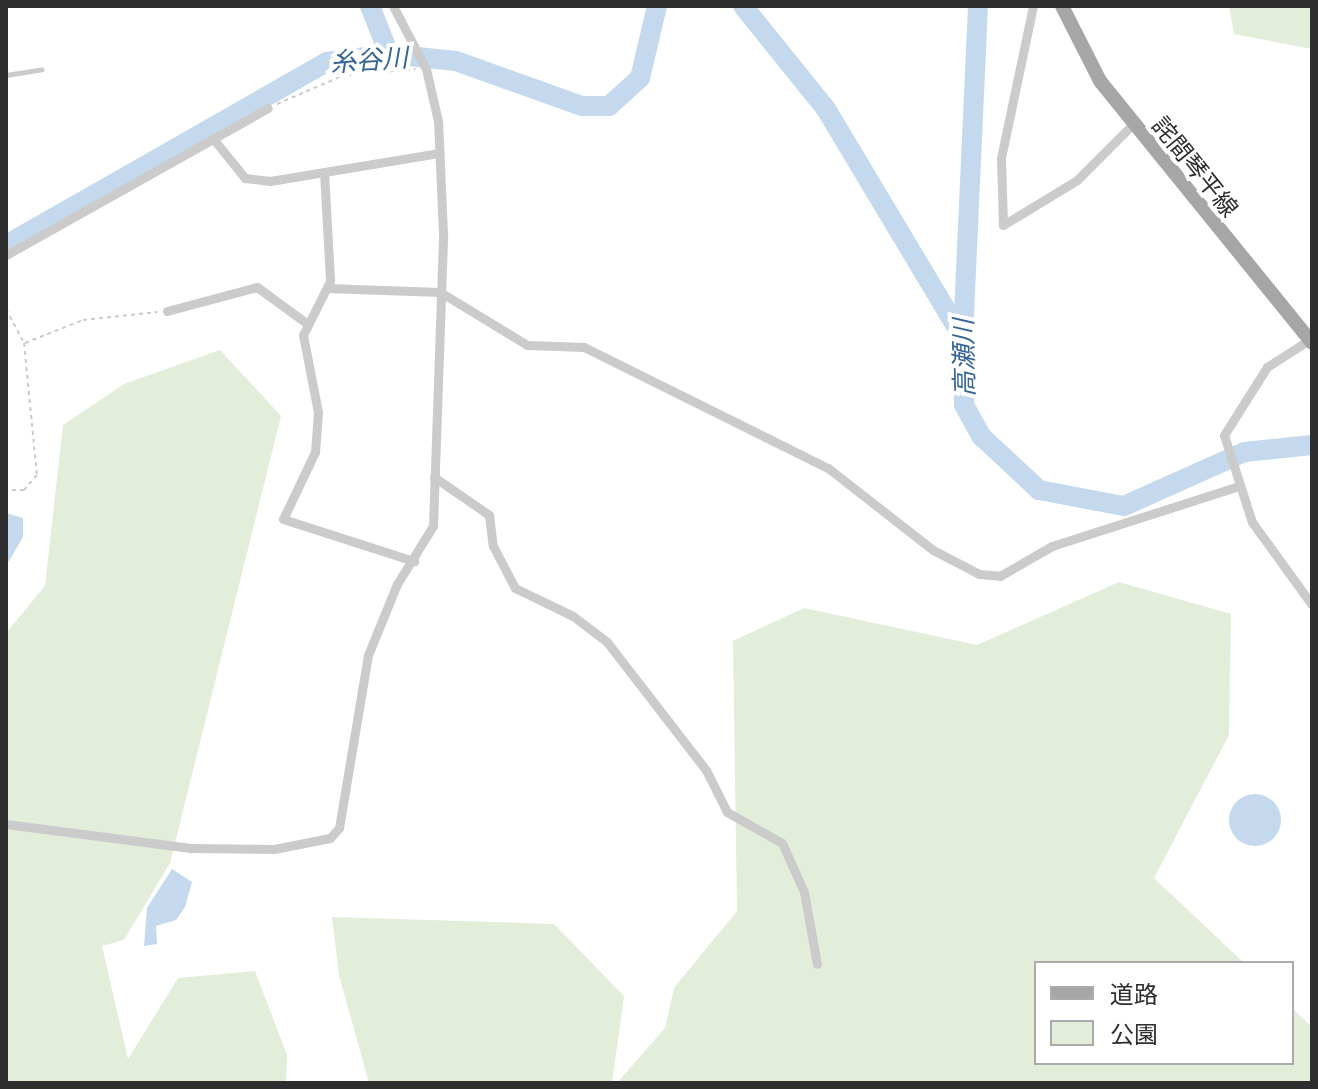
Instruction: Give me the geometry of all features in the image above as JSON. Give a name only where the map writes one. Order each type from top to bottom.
[{"type":"main road","name":"詫間琴平線","points":[[1062,6],[1084,54],[1133,124],[1310,342]]},
{"type":"street","points":[[6,824],[192,848],[274,849],[330,838],[343,816],[368,655],[433,526],[440,292],[440,153],[426,69],[393,6]]},
{"type":"street","points":[[1033,6],[1001,158],[1003,225],[1077,180],[1133,124]]},
{"type":"street","points":[[6,255],[215,141],[268,108]]},
{"type":"street","points":[[215,141],[245,178],[324,172],[440,153]]},
{"type":"street","points":[[324,172],[327,288],[305,322],[318,412],[315,452],[283,519],[414,561]]},
{"type":"street","points":[[167,311],[257,287],[305,322]]},
{"type":"street","points":[[327,288],[440,292],[527,345],[584,347],[828,468],[933,550],[979,574],[1000,576],[1052,546],[1236,487]]},
{"type":"street","points":[[1310,342],[1267,367],[1224,435],[1236,487],[1312,605]]},
{"type":"street","points":[[434,477],[489,515],[493,546],[515,588],[573,616],[607,642],[706,770],[727,812],[782,843],[804,892],[817,964]]},
{"type":"lane","points":[[6,75],[42,69]]},
{"type":"path","points":[[268,108],[342,76],[426,69]]},
{"type":"path","points":[[6,309],[24,343],[37,475],[24,490],[6,490]]},
{"type":"path","points":[[24,343],[83,320],[167,311]]},
{"type":"green space","points":[[1229,6],[1312,6],[1312,49],[1234,34]]},
{"type":"green space","points":[[220,350],[281,416],[170,863],[124,940],[102,946],[128,1059],[178,978],[255,971],[287,1055],[286,1083],[6,1083],[6,633],[45,586],[63,425],[124,384]]},
{"type":"green space","points":[[1119,582],[1231,614],[1229,735],[1154,878],[1242,961],[1034,961],[1034,1065],[1294,1065],[1294,1010],[1312,1027],[1312,1083],[617,1083],[665,1028],[674,988],[737,911],[733,641],[804,608],[977,645]]},
{"type":"green space","points":[[332,917],[554,924],[624,996],[612,1083],[369,1083],[339,975]]},
{"type":"water","points":[[6,513],[23,518],[23,537],[6,566]]},
{"type":"water","points":[[1255,794],[1274,801],[1281,820],[1274,839],[1255,846],[1236,839],[1229,820],[1236,801]]},
{"type":"water","points":[[172,869],[192,882],[185,907],[176,920],[156,926],[157,944],[144,946],[147,908]]},
{"type":"waterway","points":[[370,6],[389,54]]},
{"type":"waterway","name":"糸谷川","points":[[6,245],[327,62],[389,54],[456,61],[582,106],[609,106],[640,78],[657,6]]},
{"type":"waterway","name":"糸谷川","points":[[743,6],[826,109],[963,338]]},
{"type":"waterway","name":"高瀬川","points":[[978,6],[963,338],[964,405],[982,437],[1039,490],[1124,506],[1245,452],[1312,445]]}]
